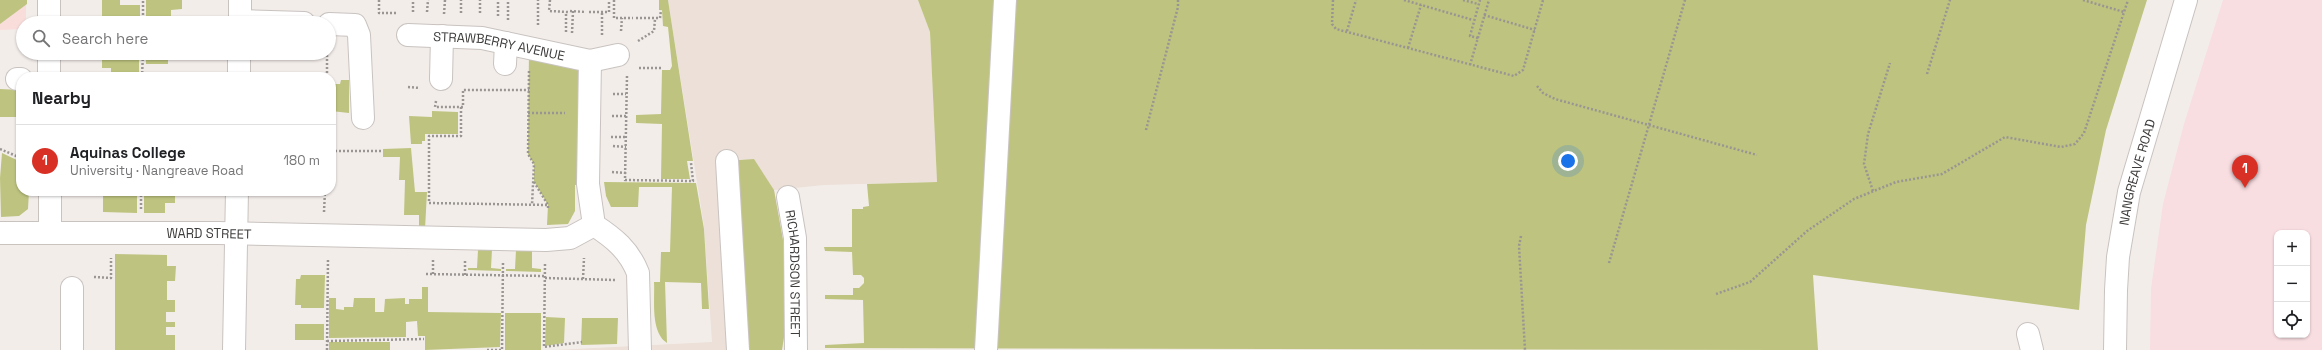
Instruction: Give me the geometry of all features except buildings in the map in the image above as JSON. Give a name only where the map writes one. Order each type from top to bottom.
[{"type":"street","points":[[49,0],[49,16]]},
{"type":"street","points":[[986,350],[1005,0]]},
{"type":"street","name":"NANGREAVE ROAD","points":[[2116,350],[2118,264],[2128,192],[2186,0]]},
{"type":"street","points":[[336,24],[355,25],[360,35],[363,118]]},
{"type":"street","name":"STRAWBERRY AVENUE","points":[[408,35],[482,38],[590,61],[627,59]]},
{"type":"street","points":[[433,87],[442,36]]},
{"type":"street","points":[[505,64],[506,42]]},
{"type":"street","points":[[49,60],[49,72]]},
{"type":"street","points":[[239,72],[240,60]]},
{"type":"street","points":[[590,61],[588,180],[594,226],[621,245],[633,262],[638,273],[640,350]]},
{"type":"street","points":[[727,161],[738,350]]},
{"type":"street","points":[[50,196],[50,232]]},
{"type":"street","points":[[234,350],[237,196]]},
{"type":"street","name":"RICHARDSON STREET","points":[[788,197],[795,238],[796,350]]},
{"type":"street","name":"WARD STREET","points":[[0,233],[50,232],[236,234],[559,240],[570,238],[594,226]]},
{"type":"street","points":[[72,350],[80,283]]},
{"type":"path","points":[[143,0],[143,16]]},
{"type":"path","points":[[380,0],[379,13],[401,14]]},
{"type":"path","points":[[498,0],[498,20]]},
{"type":"path","points":[[508,0],[508,21]]},
{"type":"path","points":[[538,0],[538,28]]},
{"type":"path","points":[[550,0],[549,11],[587,12],[609,12],[609,0]]},
{"type":"path","points":[[614,0],[614,18],[655,19],[660,18],[661,10]]},
{"type":"path","points":[[1146,130],[1178,7],[1178,0]]},
{"type":"path","points":[[1333,0],[1332,24],[1336,29],[1514,76],[1523,70],[1543,0]]},
{"type":"path","points":[[1347,31],[1356,0]]},
{"type":"path","points":[[1404,0],[1473,20]]},
{"type":"path","points":[[1463,0],[1478,4]]},
{"type":"path","points":[[1478,38],[1470,36],[1473,20],[1480,0]]},
{"type":"path","points":[[1470,65],[1489,0]]},
{"type":"path","points":[[1609,263],[1685,0]]},
{"type":"path","points":[[1928,74],[1950,0]]},
{"type":"path","points":[[2083,0],[2124,12]]},
{"type":"path","points":[[1716,294],[1750,282],[1807,231],[1854,199],[1873,191],[1896,182],[1942,174],[2005,137],[2061,147],[2075,144],[2084,133],[2128,0]]},
{"type":"path","points":[[1408,48],[1421,5]]},
{"type":"path","points":[[566,34],[569,11]]},
{"type":"path","points":[[569,11],[572,41]]},
{"type":"path","points":[[602,12],[602,41]]},
{"type":"path","points":[[1484,15],[1535,30]]},
{"type":"path","points":[[655,19],[654,31],[639,41],[627,59],[625,180],[693,181],[691,163]]},
{"type":"path","points":[[627,59],[660,68]]},
{"type":"path","points":[[142,72],[143,60]]},
{"type":"path","points":[[327,72],[328,60]]},
{"type":"path","points":[[1873,191],[1864,164],[1868,134],[1890,63]]},
{"type":"path","points":[[529,69],[528,154],[534,164],[532,205]]},
{"type":"path","points":[[1537,86],[1543,93],[1555,99],[1757,155]]},
{"type":"path","points":[[408,87],[433,87],[436,107],[461,107]]},
{"type":"path","points":[[529,90],[463,90],[461,107],[461,136],[429,136],[429,203],[548,205]]},
{"type":"path","points":[[528,113],[570,113]]},
{"type":"path","points":[[0,149],[16,156]]},
{"type":"path","points":[[336,151],[382,151]]},
{"type":"path","points":[[534,181],[548,205],[548,210]]},
{"type":"path","points":[[141,196],[141,211]]},
{"type":"path","points":[[324,213],[325,196]]},
{"type":"path","points":[[1521,236],[1519,246],[1525,350]]},
{"type":"path","points":[[326,350],[328,254]]},
{"type":"path","points":[[80,283],[110,278],[111,256]]},
{"type":"path","points":[[583,279],[584,256]]},
{"type":"path","points":[[545,261],[544,347],[582,342]]},
{"type":"path","points":[[426,274],[503,275],[617,280]]},
{"type":"path","points":[[488,350],[502,350],[503,275]]},
{"type":"path","points":[[327,341],[424,339]]},
{"type":"shaded area","points":[[0,0],[26,0],[26,16],[16,16],[16,29],[0,30]]},
{"type":"shaded area","points":[[668,0],[918,0],[930,32],[937,182],[824,185],[774,190],[783,240],[786,324],[782,350],[555,350],[712,342],[704,226]]},
{"type":"shaded area","points":[[2223,0],[2322,0],[2322,350],[2150,350],[2151,289],[2163,204],[2184,124]]},
{"type":"green space","points":[[0,0],[27,0],[27,4],[0,24]]},
{"type":"green space","points":[[102,0],[120,0],[120,5],[140,5],[140,16],[102,16]]},
{"type":"green space","points":[[146,0],[182,0],[182,9],[171,10],[171,16],[146,16]]},
{"type":"green space","points":[[659,0],[668,0],[693,161],[687,161],[690,179],[661,179],[662,124],[636,123],[636,115],[661,114],[662,70],[670,70],[672,66],[668,27],[663,26],[662,10],[659,10]]},
{"type":"green space","points":[[918,0],[2147,0],[2106,130],[2086,225],[2079,310],[1813,275],[1818,350],[825,348],[825,345],[864,343],[863,300],[825,299],[825,295],[853,295],[853,288],[859,288],[864,283],[864,278],[861,275],[853,275],[852,252],[825,251],[824,247],[852,247],[852,209],[863,209],[863,207],[869,206],[867,184],[937,182],[930,32]]},
{"type":"green space","points":[[529,47],[590,61],[588,184],[575,185],[575,211],[568,224],[547,225],[548,205],[534,181],[534,164],[528,154]]},
{"type":"green space","points":[[102,60],[139,60],[139,72],[111,72],[111,68],[102,68]]},
{"type":"green space","points":[[146,60],[168,60],[168,64],[146,64]]},
{"type":"green space","points":[[341,80],[349,80],[349,113],[336,112],[336,84],[340,84]]},
{"type":"green space","points":[[0,89],[16,90],[16,117],[0,117]]},
{"type":"green space","points":[[432,111],[458,112],[458,134],[425,134],[425,141],[422,141],[422,144],[411,144],[409,116],[432,117]]},
{"type":"green space","points":[[411,148],[415,192],[427,192],[425,229],[419,229],[419,215],[404,215],[405,180],[399,180],[400,157],[383,157],[383,149]]},
{"type":"green space","points":[[2,153],[16,160],[16,196],[29,196],[28,209],[19,216],[1,217],[0,178]]},
{"type":"green space","points":[[754,159],[774,190],[783,240],[786,324],[782,350],[737,350],[727,161]]},
{"type":"green space","points":[[604,182],[696,183],[704,229],[709,309],[702,309],[701,283],[665,282],[667,343],[658,331],[654,315],[654,282],[660,282],[661,252],[670,252],[672,187],[639,187],[638,207],[611,207],[606,196]]},
{"type":"green space","points":[[103,196],[137,196],[137,213],[103,212]]},
{"type":"green space","points":[[144,196],[175,196],[175,203],[165,203],[165,213],[144,213]]},
{"type":"green space","points":[[478,250],[492,250],[491,268],[501,269],[501,271],[468,270],[468,268],[477,268]]},
{"type":"green space","points":[[516,250],[532,250],[532,268],[541,269],[541,272],[506,271],[506,269],[515,269]]},
{"type":"green space","points":[[115,254],[167,255],[167,266],[176,266],[175,281],[167,281],[167,300],[175,300],[175,312],[166,312],[166,322],[175,322],[175,327],[166,327],[166,335],[175,335],[175,350],[115,350]]},
{"type":"green space","points":[[301,275],[325,275],[324,308],[301,308],[301,305],[295,305],[296,279],[300,279]]},
{"type":"green space","points":[[422,287],[428,287],[428,312],[501,313],[500,347],[425,350],[425,336],[418,336],[417,321],[406,322],[406,337],[329,338],[329,298],[336,298],[336,309],[344,310],[344,307],[353,307],[354,298],[375,298],[375,312],[384,312],[385,299],[405,298],[405,304],[409,304],[409,299],[422,299]]},
{"type":"green space","points":[[505,313],[541,313],[541,350],[505,350]]},
{"type":"green space","points":[[546,317],[565,318],[564,343],[545,346]]},
{"type":"green space","points":[[582,318],[618,318],[617,344],[581,345]]},
{"type":"green space","points":[[295,324],[324,324],[324,340],[295,340]]},
{"type":"green space","points":[[329,342],[390,342],[390,350],[329,350]]},
{"type":"place","name":"Aquinas College","points":[[2245,188]]}]
